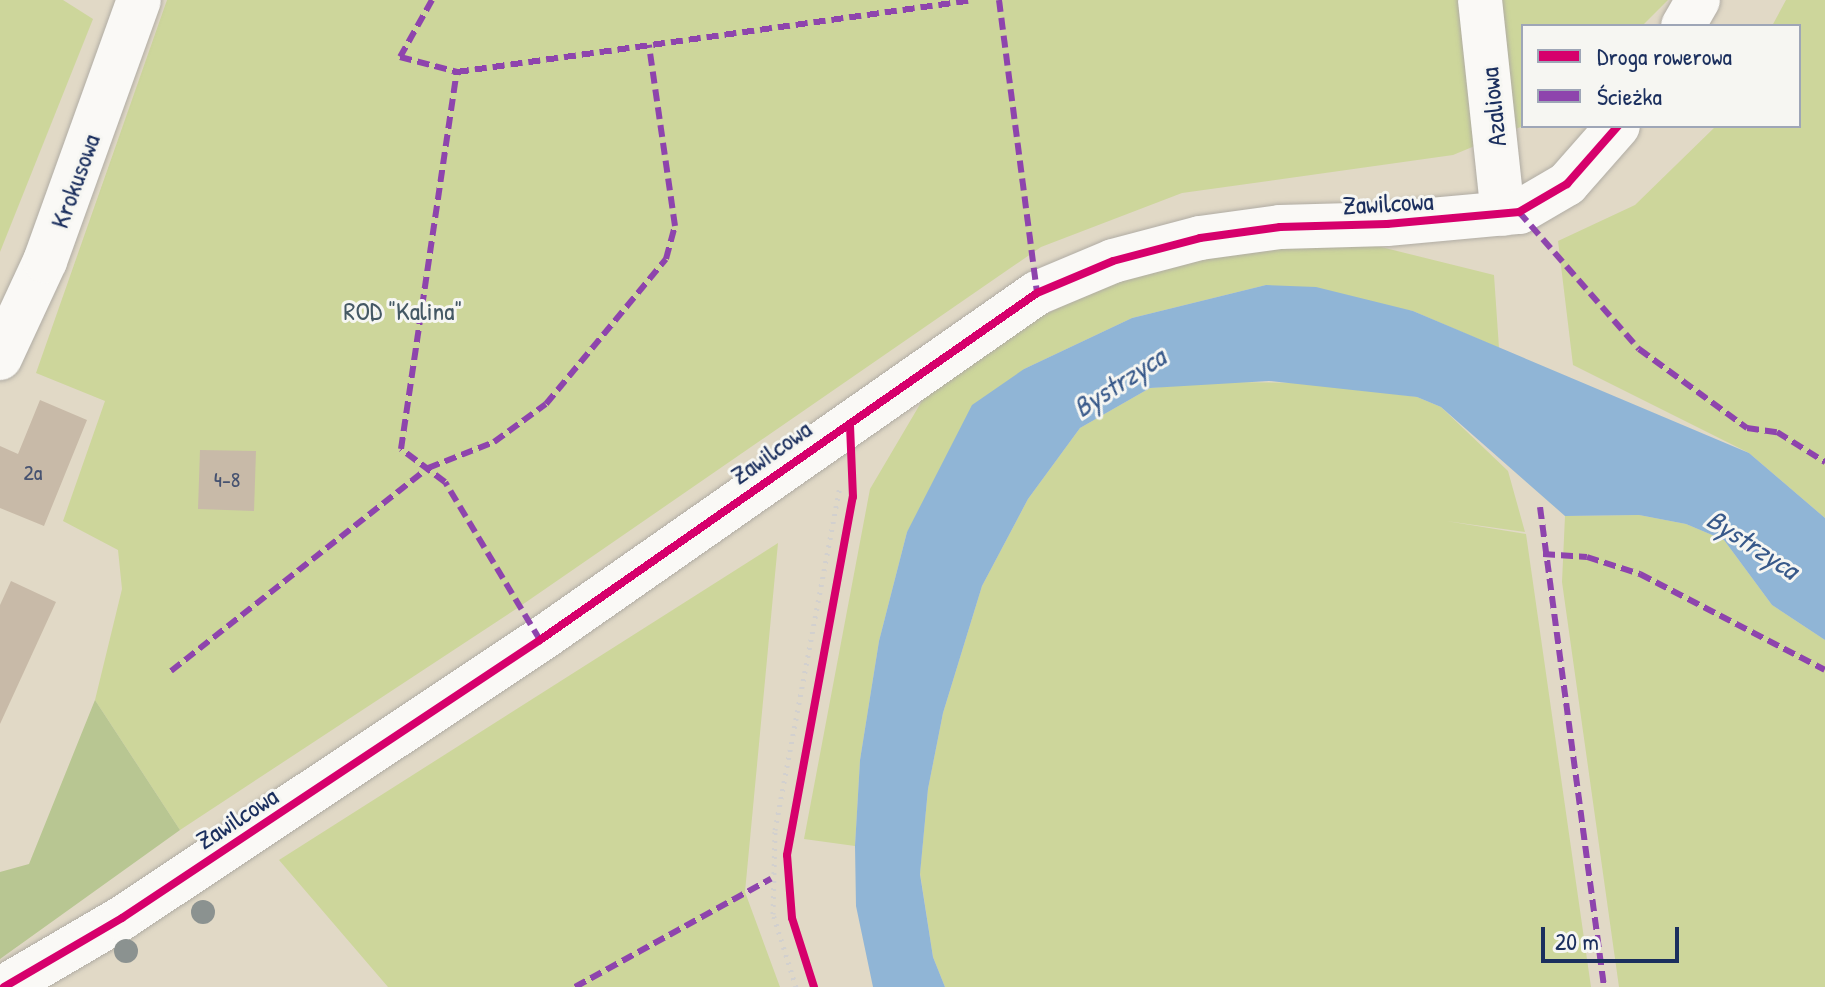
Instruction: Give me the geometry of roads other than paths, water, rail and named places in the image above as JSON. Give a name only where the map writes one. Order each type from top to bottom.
[{"type":"street","name":"Krokusowa","points":[[0,358],[45,261],[139,0]]},
{"type":"street","name":"Azaliowa","points":[[1480,0],[1503,214]]},
{"type":"street","points":[[1684,24],[1698,0]]},
{"type":"street","name":"Zawilcowa","points":[[4,987],[122,918],[540,640],[813,445],[1037,293],[1113,261],[1200,238],[1280,227],[1503,214],[1542,202],[1567,184],[1616,128]]},
{"type":"water","name":"Bystrzyca","points":[[1266,285],[1316,287],[1413,311],[1749,453],[1825,518],[1825,640],[1772,605],[1724,540],[1686,524],[1639,515],[1565,516],[1441,407],[1417,397],[1269,381],[1150,388],[1080,428],[1028,499],[982,586],[943,713],[928,789],[920,874],[933,957],[945,987],[873,987],[856,906],[855,846],[860,760],[879,641],[907,532],[972,405],[1024,369],[1132,318]]},
{"type":"park label","name":"ROD \"Kalina\"","points":[[403,311]]}]
